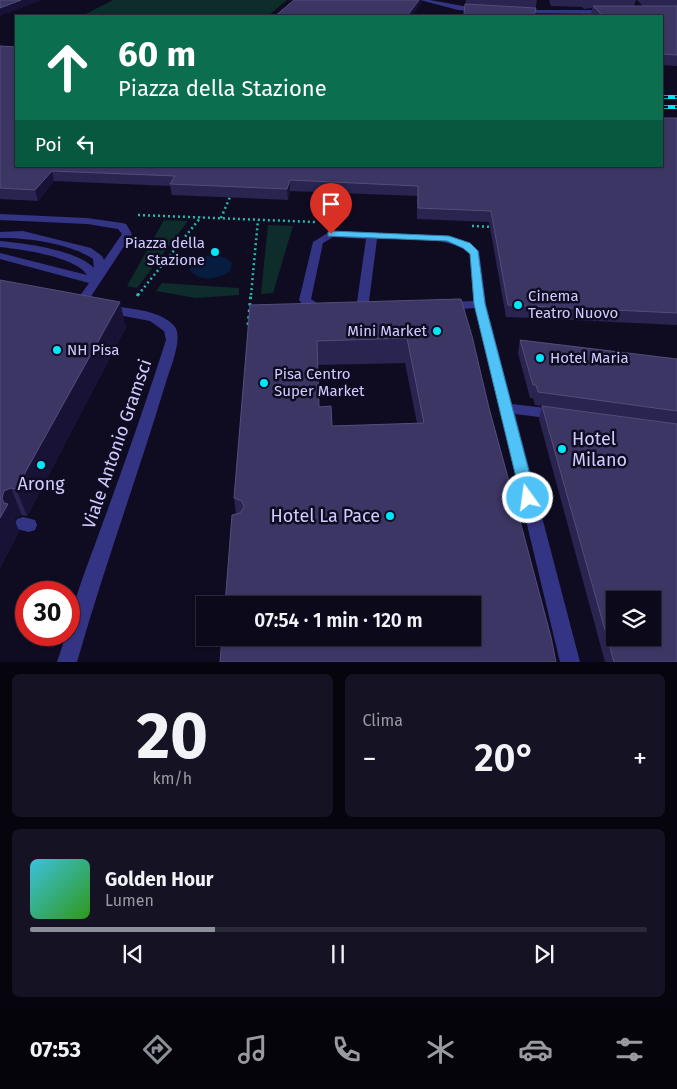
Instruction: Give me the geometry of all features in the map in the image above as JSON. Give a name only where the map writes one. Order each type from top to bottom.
[{"type":"street","points":[[423,0],[449,9],[493,11]]},
{"type":"street","points":[[449,9],[456,0]]},
{"type":"street","points":[[510,12],[611,12]]},
{"type":"street","points":[[0,217],[87,221],[122,226],[127,234],[96,281]]},
{"type":"street","points":[[0,235],[24,234],[87,250],[98,258],[100,266],[96,281]]},
{"type":"street","points":[[333,310],[318,311],[305,300],[318,242],[331,234],[449,238],[466,246],[475,253],[480,304],[570,662]]},
{"type":"street","points":[[362,309],[372,235]]},
{"type":"street","points":[[0,244],[14,245],[76,262],[88,268],[96,281]]},
{"type":"street","points":[[0,256],[96,281]]},
{"type":"street","name":"Viale Antonio Gramsci","points":[[67,662],[94,573],[150,411],[172,340],[170,329],[154,318],[76,303],[96,281]]},
{"type":"street","points":[[436,306],[480,304]]},
{"type":"street","points":[[506,408],[569,416]]},
{"type":"path","points":[[221,218],[230,197]]},
{"type":"path","points":[[136,214],[323,222]]},
{"type":"path","points":[[134,300],[201,217]]},
{"type":"path","points":[[248,324],[258,220]]},
{"type":"path","points":[[470,226],[494,227]]},
{"type":"green space","points":[[113,0],[287,0],[269,15],[84,15]]},
{"type":"green space","points":[[164,220],[188,221],[137,288],[127,286]]},
{"type":"green space","points":[[268,225],[293,226],[273,293],[261,294]]},
{"type":"green space","points":[[162,283],[239,288],[239,295],[196,298],[156,291]]},
{"type":"water","points":[[215,255],[226,258],[232,263],[230,271],[215,278],[204,278],[198,277],[190,270],[196,260]]},
{"type":"building","points":[[0,0],[21,0],[0,8]]},
{"type":"building","points":[[294,0],[419,0],[408,15],[276,15]]},
{"type":"building","points":[[465,4],[536,8],[534,15],[464,14]]},
{"type":"building","points":[[593,6],[677,6],[677,55],[663,54],[663,15],[602,15]]},
{"type":"building","points":[[0,46],[15,47],[15,167],[663,167],[663,118],[677,118],[677,313],[508,305],[491,211],[418,208],[418,186],[290,180],[287,189],[170,184],[175,176],[52,171],[35,190],[0,188]]},
{"type":"building","name":"NH Pisa","points":[[0,280],[120,302],[16,489],[11,488],[4,491],[2,498],[4,503],[8,504],[0,518]]},
{"type":"building","points":[[461,299],[510,485],[505,488],[503,494],[506,500],[515,502],[556,662],[220,662],[221,646],[481,646],[481,596],[226,596],[232,515],[240,513],[244,507],[242,501],[234,498],[250,305]],"holes":[[[407,338],[424,423],[332,426],[331,406],[319,407],[317,341]]]},
{"type":"building","points":[[520,340],[677,359],[677,411],[538,392],[536,385],[533,385]]},
{"type":"building","points":[[542,406],[677,424],[677,662],[614,662],[610,646],[661,646],[661,591],[606,591],[606,634]]},
{"type":"railway","points":[[663,97],[677,97]]},
{"type":"railway","points":[[663,107],[677,107]]},
{"type":"place","name":"Piazza della Stazione","points":[[215,252]]},
{"type":"place","name":"Cinema Teatro Nuovo","points":[[518,305]]},
{"type":"place","name":"Mini Market","points":[[437,331]]},
{"type":"place","name":"NH Pisa","points":[[57,350]]},
{"type":"place","name":"Hotel Maria","points":[[540,358]]},
{"type":"place","name":"Pisa Centro Super Market","points":[[264,383]]},
{"type":"place","name":"Hotel Milano","points":[[562,449]]},
{"type":"place","name":"Arong","points":[[41,465]]},
{"type":"place","name":"Hotel La Pace","points":[[390,516]]},
{"type":"route","points":[[331,234],[449,238],[460,242],[475,253],[480,304],[528,498]]}]
